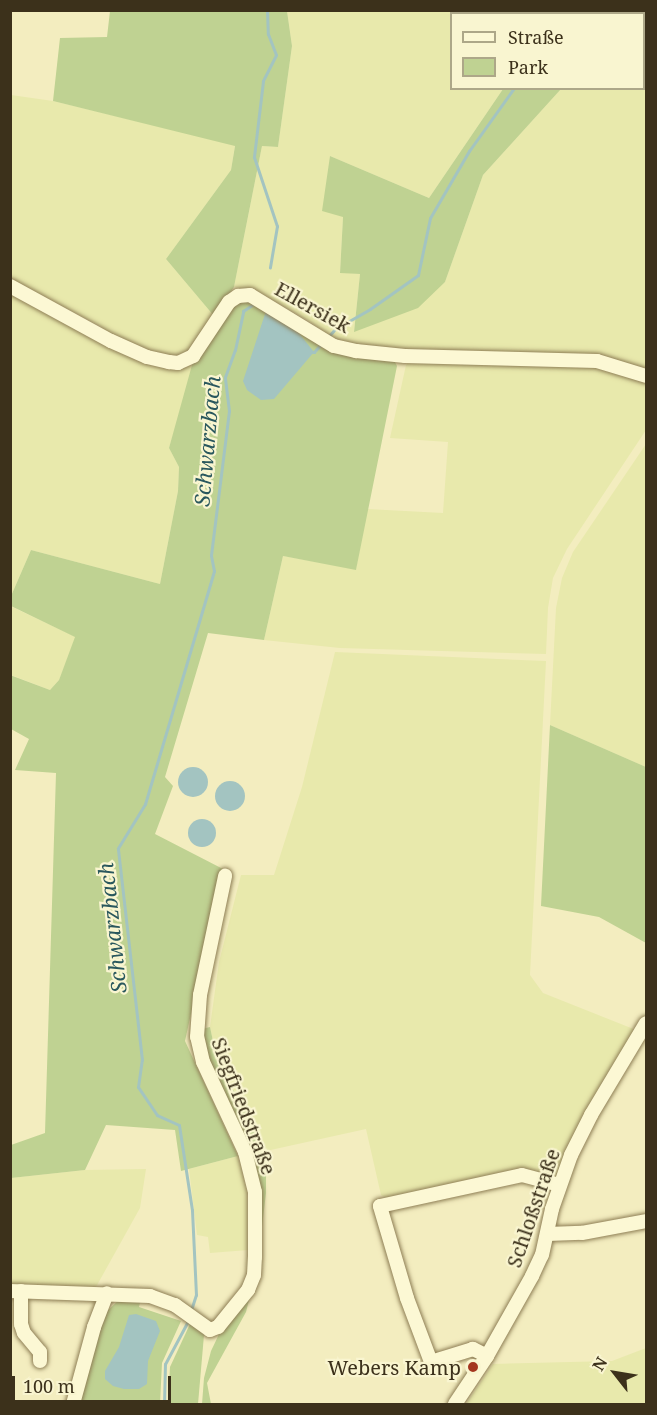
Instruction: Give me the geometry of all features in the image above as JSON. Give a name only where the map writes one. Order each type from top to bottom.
[{"type":"street","name":"Ellersiek","points":[[10,286],[111,341],[147,357],[169,362],[178,363],[193,356],[216,318],[238,296],[249,295],[326,340],[356,351],[405,356],[597,362],[646,376]]},
{"type":"street","name":"Siegfriedstraße","points":[[40,1361],[39,1352],[24,1333],[16,1291],[150,1296],[183,1309],[193,1320],[210,1330],[218,1327],[248,1290],[254,1275],[255,1192],[245,1152],[203,1062],[197,1037],[200,995],[225,876]]},
{"type":"street","name":"Schloßstraße","points":[[455,1404],[488,1356],[532,1275],[542,1255],[559,1185],[591,1115],[646,1023]]},
{"type":"street","points":[[488,1356],[473,1349],[431,1362],[407,1298],[380,1206],[522,1175],[559,1185]]},
{"type":"street","points":[[547,1234],[582,1233],[646,1221]]},
{"type":"street","points":[[73,1404],[94,1327],[107,1293]]},
{"type":"green space","points":[[588,10],[588,12],[484,11]]},
{"type":"green space","points":[[110,11],[287,11],[292,46],[278,147],[262,146],[234,287],[214,316],[166,259],[231,170],[235,146],[53,101],[60,38],[107,37]]},
{"type":"green space","points":[[287,11],[484,11],[450,12],[450,90],[502,90],[429,198],[330,156],[343,216],[340,272],[360,274],[354,331],[445,282],[483,175],[560,90],[645,90],[645,12],[588,11],[646,11],[646,369],[596,357],[403,350],[338,342],[309,321],[257,291],[234,287],[262,146],[278,147],[292,46]]},
{"type":"green space","points":[[502,90],[560,90],[483,175],[445,282],[418,308],[354,332],[360,274],[340,273],[343,217],[322,211],[330,156],[429,198]]},
{"type":"green space","points":[[11,95],[53,101],[235,145],[231,170],[166,259],[214,316],[196,360],[169,448],[179,467],[178,491],[160,584],[31,550],[11,596],[11,294],[92,337],[102,327],[11,279]]},
{"type":"green space","points":[[251,299],[331,350],[394,360],[397,366],[356,570],[283,556],[264,640],[208,633],[165,777],[173,786],[155,834],[223,869],[185,1041],[238,1156],[181,1171],[175,1130],[106,1125],[85,1170],[11,1178],[11,1145],[45,1133],[56,773],[15,770],[29,739],[11,729],[10,675],[50,690],[59,680],[75,637],[11,606],[11,596],[31,550],[160,584],[178,491],[179,467],[169,448],[192,365],[214,330],[237,303]]},
{"type":"green space","points":[[411,360],[595,367],[646,381],[646,430],[567,549],[553,578],[548,608],[546,654],[340,648],[264,640],[283,556],[356,569],[367,509],[443,513],[448,442],[390,438],[406,365]]},
{"type":"green space","points":[[646,444],[646,767],[550,725],[556,608],[562,578],[573,552]]},
{"type":"green space","points":[[10,606],[76,637],[59,680],[50,690],[11,675]]},
{"type":"green space","points":[[335,652],[546,661],[530,975],[543,993],[636,1030],[565,1153],[555,1179],[530,1171],[389,1199],[381,1195],[366,1129],[266,1151],[216,1055],[210,1027],[219,962],[241,875],[274,875],[302,787]]},
{"type":"green space","points":[[550,725],[646,767],[646,943],[599,917],[541,906]]},
{"type":"green space","points":[[210,1027],[216,1055],[226,1078],[250,1117],[266,1151],[266,1193],[261,1235],[260,1192],[207,1060],[202,1029]]},
{"type":"green space","points":[[238,1156],[247,1191],[248,1250],[210,1253],[208,1237],[197,1235],[189,1169]]},
{"type":"green space","points":[[146,1169],[140,1208],[96,1287],[11,1287],[11,1178],[85,1170]]},
{"type":"green space","points":[[251,1292],[246,1312],[207,1383],[211,1404],[202,1404],[204,1378],[211,1351],[221,1330]]},
{"type":"green space","points":[[122,1297],[141,1298],[139,1307],[181,1321],[162,1363],[160,1404],[79,1404],[103,1315]]},
{"type":"green space","points":[[190,1324],[204,1335],[198,1404],[168,1404],[170,1367]]},
{"type":"green space","points":[[646,1348],[646,1404],[466,1404],[493,1364],[612,1361]]},
{"type":"water","points":[[266,311],[298,332],[314,352],[274,399],[261,400],[247,390],[243,381]]},
{"type":"water","points":[[193,767],[199,768],[207,776],[207,788],[199,796],[193,797],[187,796],[179,788],[178,782],[179,776],[187,768]]},
{"type":"water","points":[[230,781],[236,782],[244,790],[244,802],[236,810],[230,811],[224,810],[216,802],[215,796],[216,790],[224,782]]},
{"type":"water","points":[[202,819],[212,823],[216,833],[212,843],[202,847],[192,843],[188,833],[192,823]]},
{"type":"water","points":[[136,1314],[156,1321],[160,1331],[148,1361],[147,1384],[139,1389],[124,1389],[113,1386],[105,1379],[105,1371],[119,1347],[129,1315]]},
{"type":"waterway","name":"Schwarzbach","points":[[267,10],[268,34],[276,55],[263,81],[254,157],[277,226],[270,267]]},
{"type":"waterway","points":[[328,337],[335,329],[370,309],[418,275],[430,218],[469,151],[513,90]]},
{"type":"waterway","name":"Schwarzbach","points":[[191,1310],[196,1295],[192,1210],[179,1125],[157,1115],[138,1087],[142,1060],[118,848],[145,804],[214,571],[211,555],[229,411],[225,377],[235,350],[243,311],[255,303]]},
{"type":"waterway","name":"Schwarzbach","points":[[311,352],[314,352],[321,344]]},
{"type":"waterway","name":"Schwarzbach","points":[[164,1404],[165,1364],[189,1319]]},
{"type":"place","name":"Webers Kamp","points":[[473,1367]]}]
